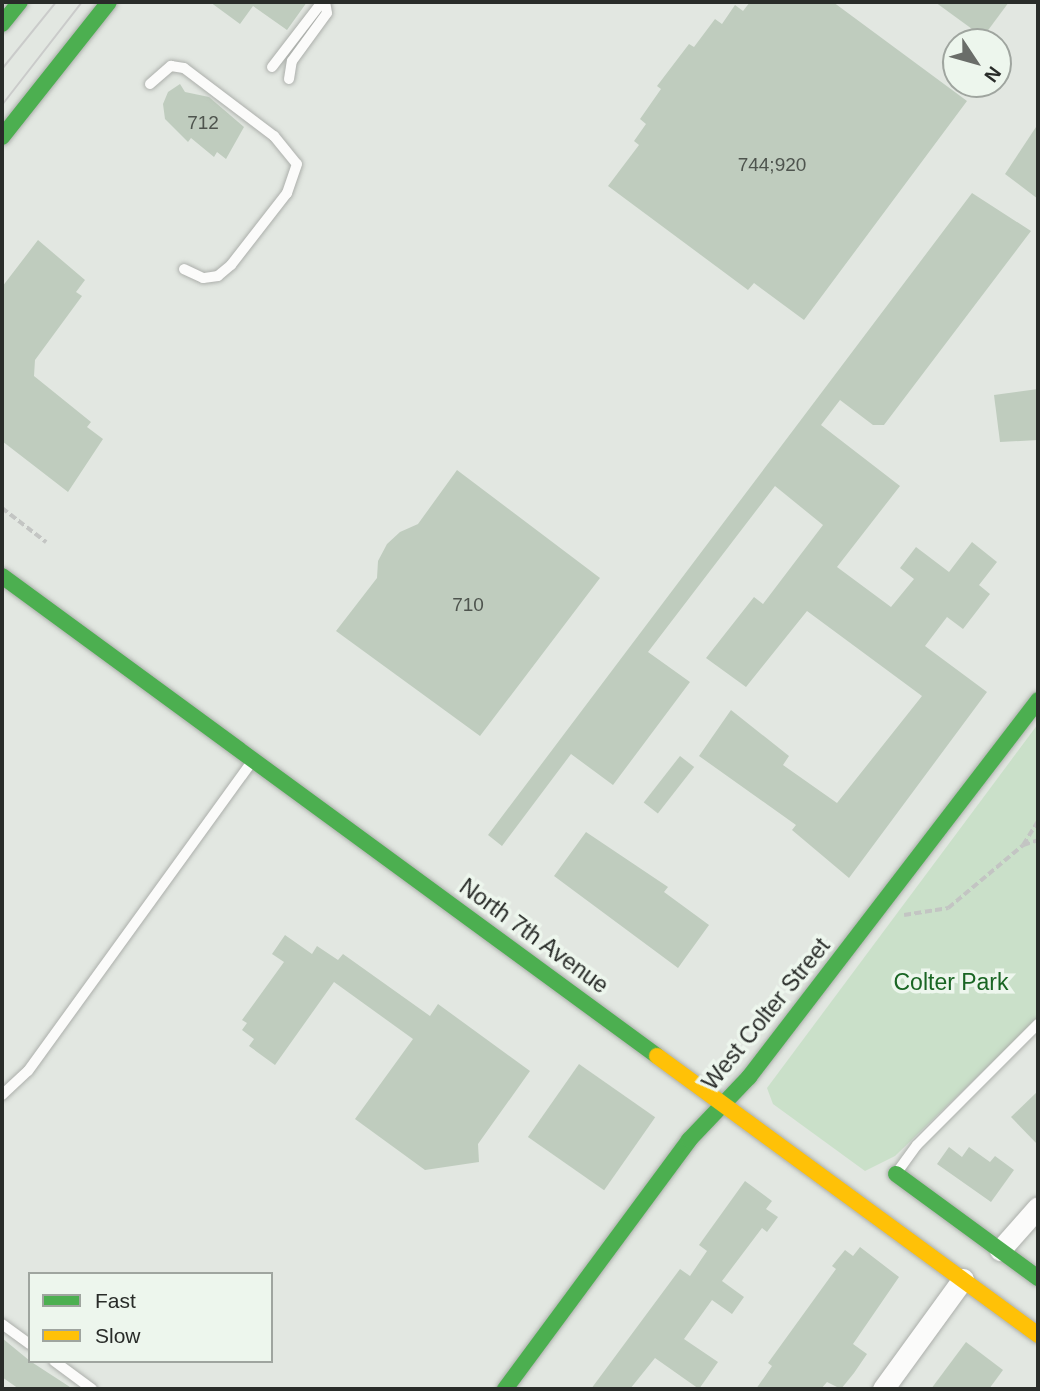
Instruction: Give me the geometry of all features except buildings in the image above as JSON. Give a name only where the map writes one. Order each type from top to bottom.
[{"type":"main road","points":[[2,24],[20,2]]},
{"type":"main road","points":[[2,138],[109,2]]},
{"type":"main road","name":"North 7th Avenue","points":[[2,576],[1038,1335]]},
{"type":"main road","name":"West Colter Street","points":[[505,1389],[689,1140],[749,1077],[1038,700]]},
{"type":"main road","points":[[896,1174],[1038,1278]]},
{"type":"street","points":[[1000,1250],[1038,1208]]},
{"type":"street","points":[[883,1389],[964,1279]]},
{"type":"lane","points":[[272,67],[324,2]]},
{"type":"lane","points":[[289,79],[292,61],[327,13],[324,2]]},
{"type":"lane","points":[[150,83],[172,66],[184,68],[274,136],[297,164],[287,193],[231,265],[218,276],[203,278],[184,269]]},
{"type":"lane","points":[[2,1095],[28,1071],[254,760]]},
{"type":"lane","points":[[896,1174],[917,1145],[1038,1024]]},
{"type":"lane","points":[[2,1324],[28,1343]]},
{"type":"lane","points":[[57,1363],[92,1389]]},
{"type":"path","points":[[2,508],[46,542]]},
{"type":"path","points":[[1024,845],[1038,821]]},
{"type":"path","points":[[896,916],[948,908],[1024,845],[1038,840]]},
{"type":"green space","name":"Colter Park","points":[[1038,724],[1038,1018],[895,1156],[865,1171],[773,1104],[767,1088]]},
{"type":"tram line","points":[[2,69],[56,2]]},
{"type":"tram line","points":[[2,105],[82,2]]},
{"type":"traffic: fast","points":[[2,24],[20,2]]},
{"type":"traffic: fast","points":[[2,137],[109,2]]},
{"type":"traffic: fast","points":[[2,576],[657,1056]]},
{"type":"traffic: fast","points":[[505,1389],[689,1140],[749,1077],[1038,700]]},
{"type":"traffic: fast","points":[[896,1174],[1038,1278]]},
{"type":"traffic: slow","points":[[657,1056],[1038,1335]]}]
